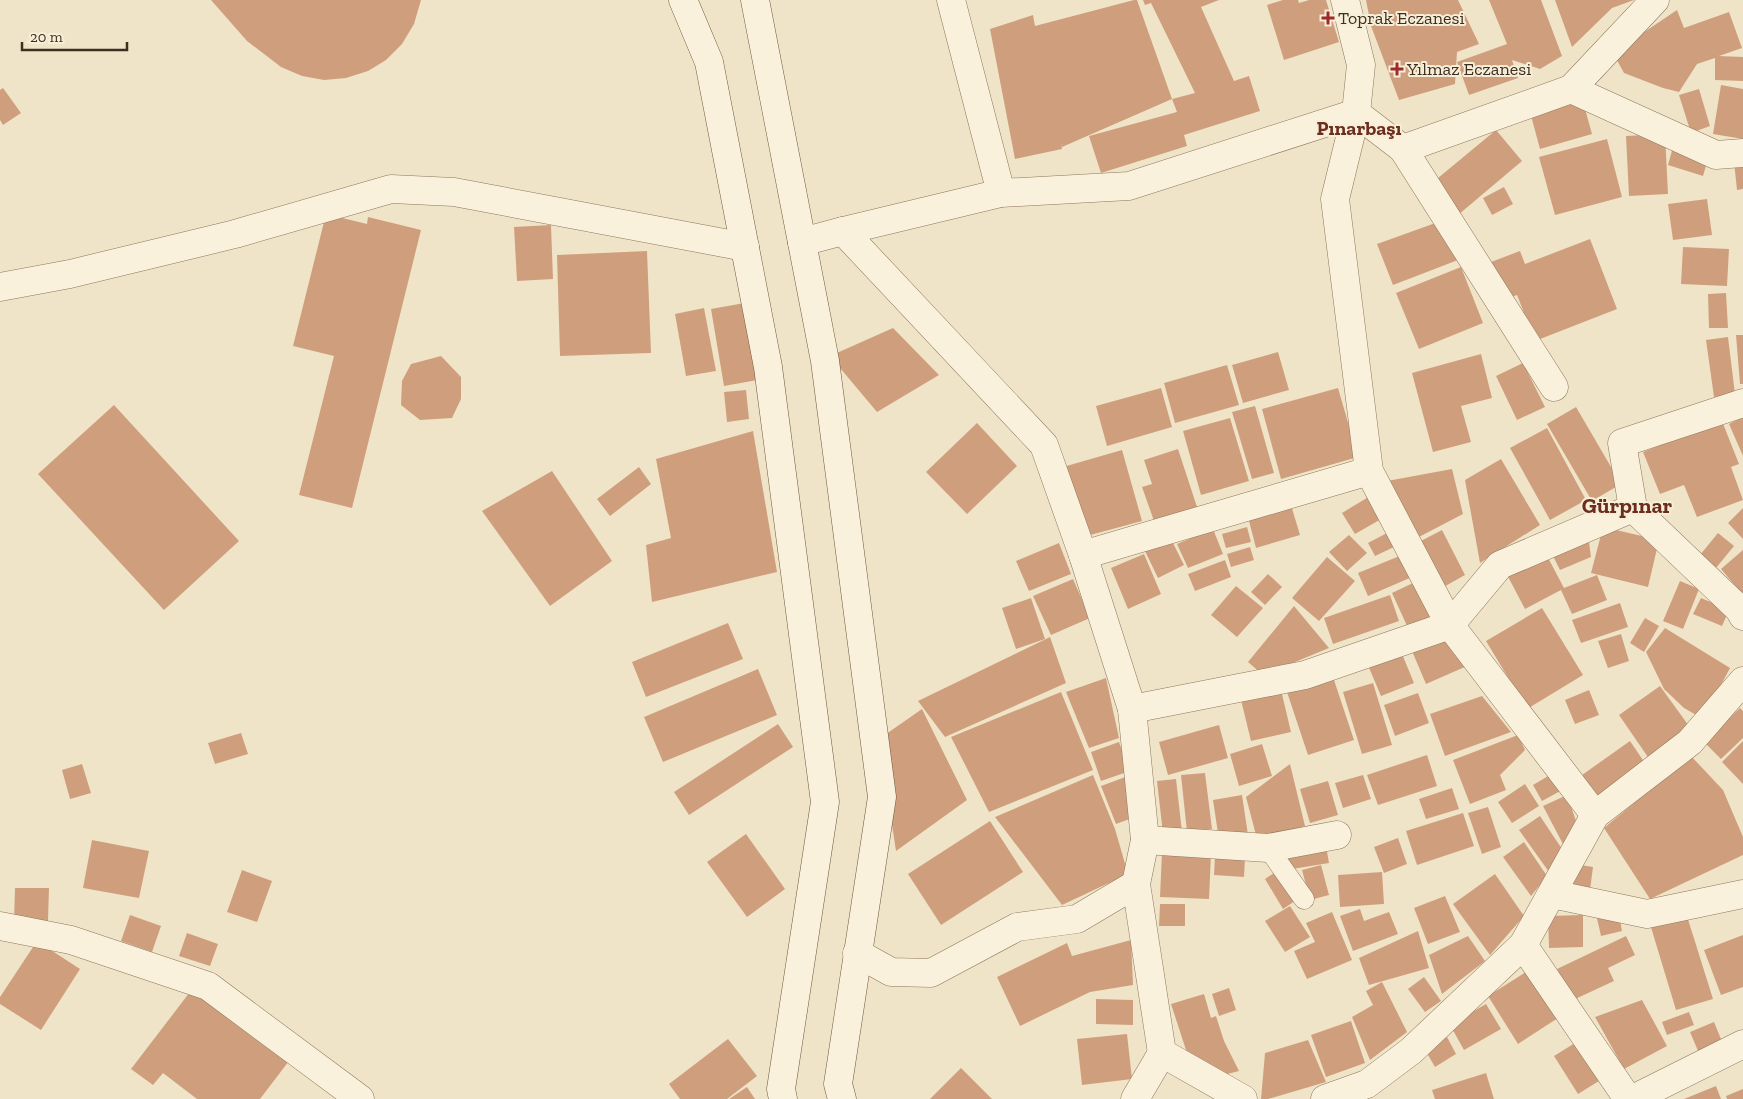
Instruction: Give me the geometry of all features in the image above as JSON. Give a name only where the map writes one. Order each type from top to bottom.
[{"type":"street","points":[[683,0],[709,62],[768,367],[824,802],[781,1089],[783,1099]]},
{"type":"street","points":[[755,0],[825,361],[882,797],[838,1084],[842,1099]]},
{"type":"street","points":[[951,0],[1001,193]]},
{"type":"street","points":[[1345,0],[1361,65],[1356,113],[1335,199],[1369,471],[1450,625],[1595,815]]},
{"type":"street","points":[[1403,149],[1572,89],[1655,0]]},
{"type":"street","points":[[1572,89],[1716,155],[1743,154]]},
{"type":"street","points":[[802,242],[1001,193],[1129,186],[1356,113]]},
{"type":"street","points":[[1356,113],[1403,149],[1554,387]]},
{"type":"street","points":[[0,287],[70,274],[235,234],[390,189],[454,192],[745,247]]},
{"type":"street","points":[[843,231],[1044,445],[1083,555],[1132,709],[1144,840],[1136,884],[1162,1053],[1135,1099]]},
{"type":"street","points":[[1743,403],[1622,443],[1633,508],[1743,616]]},
{"type":"street","points":[[1083,555],[1369,471]]},
{"type":"street","points":[[1132,709],[1305,675],[1450,625],[1500,565],[1633,508]]},
{"type":"street","points":[[1326,1099],[1368,1084],[1411,1051],[1523,944],[1595,815],[1690,742],[1743,680]]},
{"type":"street","points":[[1144,840],[1268,848],[1337,836]]},
{"type":"street","points":[[857,953],[891,972],[931,973],[1017,927],[1077,919],[1136,884]]},
{"type":"street","points":[[1552,894],[1647,914],[1743,894]]},
{"type":"street","points":[[0,926],[70,940],[208,986],[360,1099]]},
{"type":"street","points":[[1523,944],[1628,1099]]},
{"type":"street","points":[[1633,1099],[1743,1044]]},
{"type":"street","points":[[1162,1053],[1243,1099]]},
{"type":"lane","points":[[1268,848],[1304,899]]},
{"type":"building","points":[[211,0],[421,0],[414,24],[402,44],[386,60],[368,71],[346,78],[324,80],[302,76],[281,67],[247,41]]},
{"type":"building","points":[[1137,0],[1172,99],[1062,147],[1061,142],[1062,149],[1015,159],[990,29],[1033,15],[1035,26]]},
{"type":"building","points":[[1143,0],[1219,0],[1201,7],[1234,81],[1249,76],[1260,111],[1184,135],[1187,146],[1101,173],[1089,136],[1177,112],[1172,99],[1195,93],[1151,3],[1145,5]]},
{"type":"building","points":[[1283,0],[1298,0],[1299,3],[1309,0],[1326,0],[1339,42],[1284,60],[1267,5]]},
{"type":"building","points":[[1366,0],[1458,0],[1479,44],[1457,52],[1455,84],[1399,100],[1371,26]]},
{"type":"building","points":[[1489,0],[1541,0],[1562,56],[1540,69],[1512,60],[1518,78],[1469,95],[1457,62],[1507,44]]},
{"type":"building","points":[[1555,0],[1634,0],[1612,8],[1572,47]]},
{"type":"building","points":[[1677,10],[1684,28],[1729,12],[1742,48],[1719,56],[1743,57],[1743,81],[1715,80],[1715,58],[1697,64],[1679,92],[1624,73],[1613,53]]},
{"type":"building","points":[[1721,85],[1743,89],[1743,139],[1713,134]]},
{"type":"building","points":[[3,88],[21,113],[3,125],[0,120],[0,90]]},
{"type":"building","points":[[1699,89],[1710,126],[1691,133],[1679,95]]},
{"type":"building","points":[[1582,98],[1592,134],[1540,149],[1530,112]]},
{"type":"building","points":[[1496,130],[1522,161],[1458,215],[1432,183]]},
{"type":"building","points":[[1665,134],[1668,194],[1629,196],[1626,136]]},
{"type":"building","points":[[1607,139],[1622,197],[1555,215],[1539,157]]},
{"type":"building","points":[[1673,147],[1708,159],[1703,176],[1668,165]]},
{"type":"building","points":[[1743,161],[1743,189],[1737,190],[1734,162]]},
{"type":"building","points":[[1504,187],[1513,204],[1492,215],[1483,198]]},
{"type":"building","points":[[1707,199],[1712,235],[1673,240],[1668,204]]},
{"type":"building","points":[[326,214],[367,224],[368,217],[421,230],[352,508],[299,495],[334,356],[293,346]]},
{"type":"building","points":[[1441,221],[1458,260],[1393,285],[1377,244]]},
{"type":"building","points":[[551,225],[553,279],[517,281],[514,227]]},
{"type":"building","points":[[1590,239],[1617,309],[1535,341],[1517,295],[1506,299],[1491,262],[1520,251],[1525,264]]},
{"type":"building","points":[[1683,247],[1729,249],[1727,286],[1681,284]]},
{"type":"building","points":[[647,251],[651,353],[560,356],[557,255]]},
{"type":"building","points":[[1461,267],[1483,323],[1419,349],[1396,293]]},
{"type":"building","points":[[1726,293],[1728,328],[1709,328],[1708,294]]},
{"type":"building","points":[[750,302],[763,379],[724,386],[711,309]]},
{"type":"building","points":[[704,308],[716,371],[686,376],[675,314]]},
{"type":"building","points":[[893,328],[939,375],[877,412],[830,356]]},
{"type":"building","points":[[1736,335],[1743,335],[1743,384],[1740,384]]},
{"type":"building","points":[[1728,337],[1735,394],[1714,397],[1706,340]]},
{"type":"building","points":[[1278,352],[1289,390],[1243,403],[1232,365]]},
{"type":"building","points":[[1481,354],[1492,398],[1461,406],[1471,442],[1433,452],[1412,373]]},
{"type":"building","points":[[441,356],[461,377],[461,399],[452,418],[420,420],[401,405],[402,381],[411,364]]},
{"type":"building","points":[[1523,363],[1545,407],[1517,420],[1496,376]]},
{"type":"building","points":[[1227,365],[1239,405],[1175,423],[1164,383]]},
{"type":"building","points":[[1161,388],[1172,427],[1107,446],[1096,406]]},
{"type":"building","points":[[1338,388],[1358,457],[1281,479],[1262,409]]},
{"type":"building","points":[[746,390],[749,419],[727,422],[724,392]]},
{"type":"building","points":[[114,405],[239,541],[164,610],[38,474]]},
{"type":"building","points":[[1255,406],[1274,473],[1252,479],[1232,412]]},
{"type":"building","points":[[1576,407],[1621,484],[1592,501],[1547,424]]},
{"type":"building","points":[[1743,417],[1743,456],[1729,424]]},
{"type":"building","points":[[1230,418],[1249,481],[1201,495],[1183,431]]},
{"type":"building","points":[[1722,421],[1739,464],[1731,467],[1743,500],[1697,517],[1684,485],[1660,494],[1643,452]]},
{"type":"building","points":[[977,423],[1017,466],[967,514],[926,472]]},
{"type":"building","points":[[1547,428],[1586,500],[1550,520],[1510,448]]},
{"type":"building","points":[[753,431],[777,572],[652,602],[646,545],[671,538],[656,459]]},
{"type":"building","points":[[1178,449],[1197,507],[1154,521],[1142,487],[1152,484],[1144,460]]},
{"type":"building","points":[[1122,450],[1142,521],[1083,537],[1063,467]]},
{"type":"building","points":[[1501,459],[1540,525],[1480,563],[1465,480]]},
{"type":"building","points":[[639,467],[651,484],[610,516],[597,499]]},
{"type":"building","points":[[1452,469],[1463,514],[1417,538],[1387,481]]},
{"type":"building","points":[[552,471],[612,561],[550,606],[482,511]]},
{"type":"building","points":[[1370,496],[1383,518],[1355,534],[1342,513]]},
{"type":"building","points":[[1291,505],[1300,535],[1256,548],[1248,517]]},
{"type":"building","points":[[1743,508],[1743,539],[1728,523]]},
{"type":"building","points":[[1247,527],[1251,542],[1226,548],[1222,534]]},
{"type":"building","points":[[1603,527],[1659,540],[1648,587],[1591,573]]},
{"type":"building","points":[[1213,529],[1223,554],[1188,568],[1177,544]]},
{"type":"building","points":[[1442,530],[1465,575],[1440,589],[1417,543]]},
{"type":"building","points":[[1387,533],[1394,547],[1375,556],[1368,543]]},
{"type":"building","points":[[1718,533],[1734,546],[1716,568],[1700,555]]},
{"type":"building","points":[[1588,534],[1591,557],[1560,570],[1551,552]]},
{"type":"building","points":[[1349,535],[1367,553],[1347,571],[1329,552]]},
{"type":"building","points":[[1170,537],[1184,565],[1158,578],[1144,549]]},
{"type":"building","points":[[1059,543],[1071,574],[1029,591],[1016,561]]},
{"type":"building","points":[[1250,547],[1254,560],[1231,567],[1227,554]]},
{"type":"building","points":[[1544,550],[1564,588],[1597,575],[1607,600],[1572,614],[1561,590],[1525,609],[1505,571]]},
{"type":"building","points":[[1743,550],[1743,595],[1721,569]]},
{"type":"building","points":[[1144,554],[1161,594],[1128,609],[1111,568]]},
{"type":"building","points":[[1402,555],[1412,577],[1368,596],[1358,573]]},
{"type":"building","points":[[1327,557],[1355,581],[1319,621],[1292,598]]},
{"type":"building","points":[[1225,560],[1231,577],[1195,591],[1188,574]]},
{"type":"building","points":[[1268,574],[1282,587],[1265,605],[1251,592]]},
{"type":"building","points":[[1073,579],[1090,618],[1051,635],[1033,596]]},
{"type":"building","points":[[1680,581],[1699,589],[1683,629],[1663,621]]},
{"type":"building","points":[[1415,582],[1431,617],[1408,628],[1392,593]]},
{"type":"building","points":[[1236,586],[1263,608],[1237,637],[1211,615]]},
{"type":"building","points":[[1390,595],[1399,621],[1333,644],[1324,618]]},
{"type":"building","points":[[1031,598],[1045,639],[1016,649],[1002,608]]},
{"type":"building","points":[[1701,598],[1729,610],[1722,626],[1693,614]]},
{"type":"building","points":[[1620,603],[1628,627],[1581,643],[1572,620]]},
{"type":"building","points":[[1294,606],[1329,648],[1263,675],[1248,662]]},
{"type":"building","points":[[1542,608],[1583,675],[1527,709],[1486,641]]},
{"type":"building","points":[[1645,618],[1659,626],[1644,652],[1630,643]]},
{"type":"building","points":[[728,623],[743,659],[646,697],[632,662]]},
{"type":"building","points":[[1665,628],[1730,668],[1703,719],[1684,708],[1664,689],[1646,652]]},
{"type":"building","points":[[1454,634],[1467,666],[1426,684],[1412,651]]},
{"type":"building","points":[[1621,634],[1629,661],[1608,668],[1598,641]]},
{"type":"building","points":[[1050,637],[1066,683],[945,737],[918,701]]},
{"type":"building","points":[[1400,649],[1414,683],[1381,696],[1367,663]]},
{"type":"building","points":[[758,669],[777,715],[663,762],[644,717]]},
{"type":"building","points":[[1333,677],[1354,740],[1308,755],[1287,692]]},
{"type":"building","points":[[1106,678],[1119,738],[1089,748],[1066,692]]},
{"type":"building","points":[[1373,683],[1392,745],[1362,754],[1343,692]]},
{"type":"building","points":[[1660,686],[1694,733],[1652,763],[1619,715]]},
{"type":"building","points":[[1281,690],[1291,732],[1251,741],[1241,700]]},
{"type":"building","points":[[1589,690],[1599,715],[1575,724],[1565,700]]},
{"type":"building","points":[[1061,692],[1093,770],[989,812],[951,737]]},
{"type":"building","points":[[1418,693],[1429,723],[1395,736],[1384,705]]},
{"type":"building","points":[[1482,696],[1511,732],[1445,756],[1430,714]]},
{"type":"building","points":[[1740,708],[1743,711],[1743,738],[1721,759],[1704,742]]},
{"type":"building","points":[[922,709],[967,800],[896,851],[879,739]]},
{"type":"building","points":[[778,724],[793,747],[689,815],[674,792]]},
{"type":"building","points":[[1219,725],[1228,758],[1168,775],[1159,742]]},
{"type":"building","points":[[241,733],[248,754],[215,764],[208,743]]},
{"type":"building","points":[[1518,735],[1525,750],[1500,775],[1506,790],[1470,804],[1453,760]]},
{"type":"building","points":[[1630,741],[1649,769],[1601,803],[1582,775]]},
{"type":"building","points":[[1743,741],[1743,784],[1722,762]]},
{"type":"building","points":[[1119,742],[1130,771],[1101,781],[1091,752]]},
{"type":"building","points":[[1262,744],[1272,776],[1239,786],[1230,754]]},
{"type":"building","points":[[1427,755],[1437,786],[1378,805],[1367,775]]},
{"type":"building","points":[[1691,756],[1723,790],[1743,837],[1743,855],[1650,899],[1604,828]]},
{"type":"building","points":[[82,764],[91,793],[70,799],[62,770]]},
{"type":"building","points":[[1290,764],[1305,826],[1257,839],[1246,797]]},
{"type":"building","points":[[1555,772],[1564,789],[1542,801],[1533,785]]},
{"type":"building","points":[[1205,773],[1212,829],[1187,832],[1181,775]]},
{"type":"building","points":[[1093,775],[1115,829],[1128,874],[1062,905],[995,817]]},
{"type":"building","points":[[1363,775],[1371,799],[1343,808],[1335,783]]},
{"type":"building","points":[[1128,776],[1135,817],[1116,824],[1101,786]]},
{"type":"building","points":[[1176,779],[1182,832],[1163,834],[1157,781]]},
{"type":"building","points":[[1328,781],[1338,815],[1310,823],[1300,789]]},
{"type":"building","points":[[1525,784],[1539,806],[1512,823],[1498,802]]},
{"type":"building","points":[[1452,788],[1459,809],[1426,819],[1419,799]]},
{"type":"building","points":[[1242,795],[1248,835],[1219,840],[1213,800]]},
{"type":"building","points":[[1567,795],[1576,821],[1564,846],[1543,806]]},
{"type":"building","points":[[1488,807],[1501,847],[1482,854],[1468,813]]},
{"type":"building","points":[[1463,813],[1474,846],[1417,865],[1406,831]]},
{"type":"building","points":[[1540,816],[1564,852],[1549,872],[1519,830]]},
{"type":"building","points":[[990,821],[1023,872],[941,925],[908,874]]},
{"type":"building","points":[[746,834],[785,889],[747,917],[707,862]]},
{"type":"building","points":[[1398,838],[1407,864],[1384,873],[1374,847]]},
{"type":"building","points":[[92,840],[149,851],[139,898],[83,888]]},
{"type":"building","points":[[1524,842],[1547,876],[1531,896],[1503,857]]},
{"type":"building","points":[[1326,846],[1329,863],[1286,870],[1284,853]]},
{"type":"building","points":[[1162,852],[1211,854],[1209,899],[1160,897]]},
{"type":"building","points":[[1215,856],[1245,858],[1244,877],[1214,875]]},
{"type":"building","points":[[1575,864],[1593,867],[1590,890],[1572,887]]},
{"type":"building","points":[[1321,865],[1329,895],[1310,900],[1302,870]]},
{"type":"building","points":[[242,870],[272,881],[257,922],[227,912]]},
{"type":"building","points":[[1277,871],[1295,901],[1283,909],[1265,879]]},
{"type":"building","points":[[1382,872],[1384,904],[1340,907],[1338,875]]},
{"type":"building","points":[[1495,874],[1524,916],[1490,955],[1453,904]]},
{"type":"building","points":[[15,888],[49,888],[48,921],[14,920]]},
{"type":"building","points":[[1445,896],[1460,932],[1428,944],[1414,908]]},
{"type":"building","points":[[1160,904],[1185,904],[1185,926],[1159,926]]},
{"type":"building","points":[[1290,906],[1310,937],[1285,952],[1265,921]]},
{"type":"building","points":[[1360,909],[1364,921],[1389,912],[1398,934],[1353,951],[1340,916]]},
{"type":"building","points":[[1618,909],[1622,931],[1601,936],[1596,914]]},
{"type":"building","points":[[1332,912],[1352,960],[1307,979],[1294,951],[1315,942],[1306,923]]},
{"type":"building","points":[[1686,913],[1713,999],[1676,1010],[1650,924]]},
{"type":"building","points":[[130,915],[161,926],[152,952],[121,941]]},
{"type":"building","points":[[1583,915],[1583,947],[1549,948],[1548,916]]},
{"type":"building","points":[[1418,931],[1429,968],[1369,985],[1359,958]]},
{"type":"building","points":[[187,933],[218,944],[210,966],[179,956]]},
{"type":"building","points":[[1743,935],[1743,987],[1721,995],[1704,950]]},
{"type":"building","points":[[1468,936],[1485,961],[1442,994],[1429,955]]},
{"type":"building","points":[[1626,936],[1635,955],[1608,968],[1614,981],[1573,1000],[1557,969]]},
{"type":"building","points":[[1131,940],[1133,985],[1090,992],[1020,1026],[997,977],[1067,943],[1072,956]]},
{"type":"building","points":[[37,941],[80,969],[41,1030],[0,1004],[0,997]]},
{"type":"building","points":[[1529,970],[1558,1018],[1518,1044],[1488,996]]},
{"type":"building","points":[[1424,977],[1441,1001],[1425,1012],[1408,989]]},
{"type":"building","points":[[1382,982],[1407,1032],[1370,1060],[1352,1017],[1373,1005],[1366,991]]},
{"type":"building","points":[[193,988],[289,1061],[260,1099],[197,1099],[163,1073],[153,1085],[131,1069]]},
{"type":"building","points":[[1229,988],[1236,1010],[1219,1016],[1212,994]]},
{"type":"building","points":[[1204,994],[1211,1018],[1216,1016],[1224,1041],[1239,1071],[1212,1078],[1187,1053],[1171,1004]]},
{"type":"building","points":[[1096,999],[1133,1000],[1133,1025],[1096,1024]]},
{"type":"building","points":[[1642,1000],[1667,1046],[1624,1069],[1595,1017]]},
{"type":"building","points":[[1486,1004],[1501,1029],[1464,1050],[1450,1025]]},
{"type":"building","points":[[1689,1012],[1694,1025],[1667,1035],[1662,1022]]},
{"type":"building","points":[[1351,1021],[1365,1063],[1326,1077],[1311,1035]]},
{"type":"building","points":[[1714,1022],[1725,1049],[1701,1058],[1690,1032]]},
{"type":"building","points":[[1127,1034],[1132,1079],[1082,1085],[1077,1039]]},
{"type":"building","points":[[1446,1035],[1456,1054],[1435,1067],[1424,1048]]},
{"type":"building","points":[[1583,1038],[1607,1076],[1578,1094],[1554,1056]]},
{"type":"building","points":[[728,1039],[757,1076],[727,1099],[680,1099],[669,1084]]},
{"type":"building","points":[[1308,1040],[1326,1082],[1268,1099],[1261,1099],[1265,1053]]},
{"type":"building","points":[[961,1068],[992,1099],[930,1099]]},
{"type":"building","points":[[1486,1073],[1494,1099],[1435,1099],[1432,1090]]},
{"type":"building","points":[[1716,1086],[1721,1099],[1684,1099]]},
{"type":"building","points":[[747,1087],[755,1099],[729,1099]]},
{"type":"building","points":[[1743,1089],[1743,1099],[1727,1099],[1726,1096]]},
{"type":"place","name":"Toprak Eczanesi","points":[[1328,18]]},
{"type":"place","name":"Yılmaz Eczanesi","points":[[1397,69]]},
{"type":"district","name":"Pınarbaşı","points":[[1359,128]]},
{"type":"district","name":"Gürpınar","points":[[1627,505]]}]
